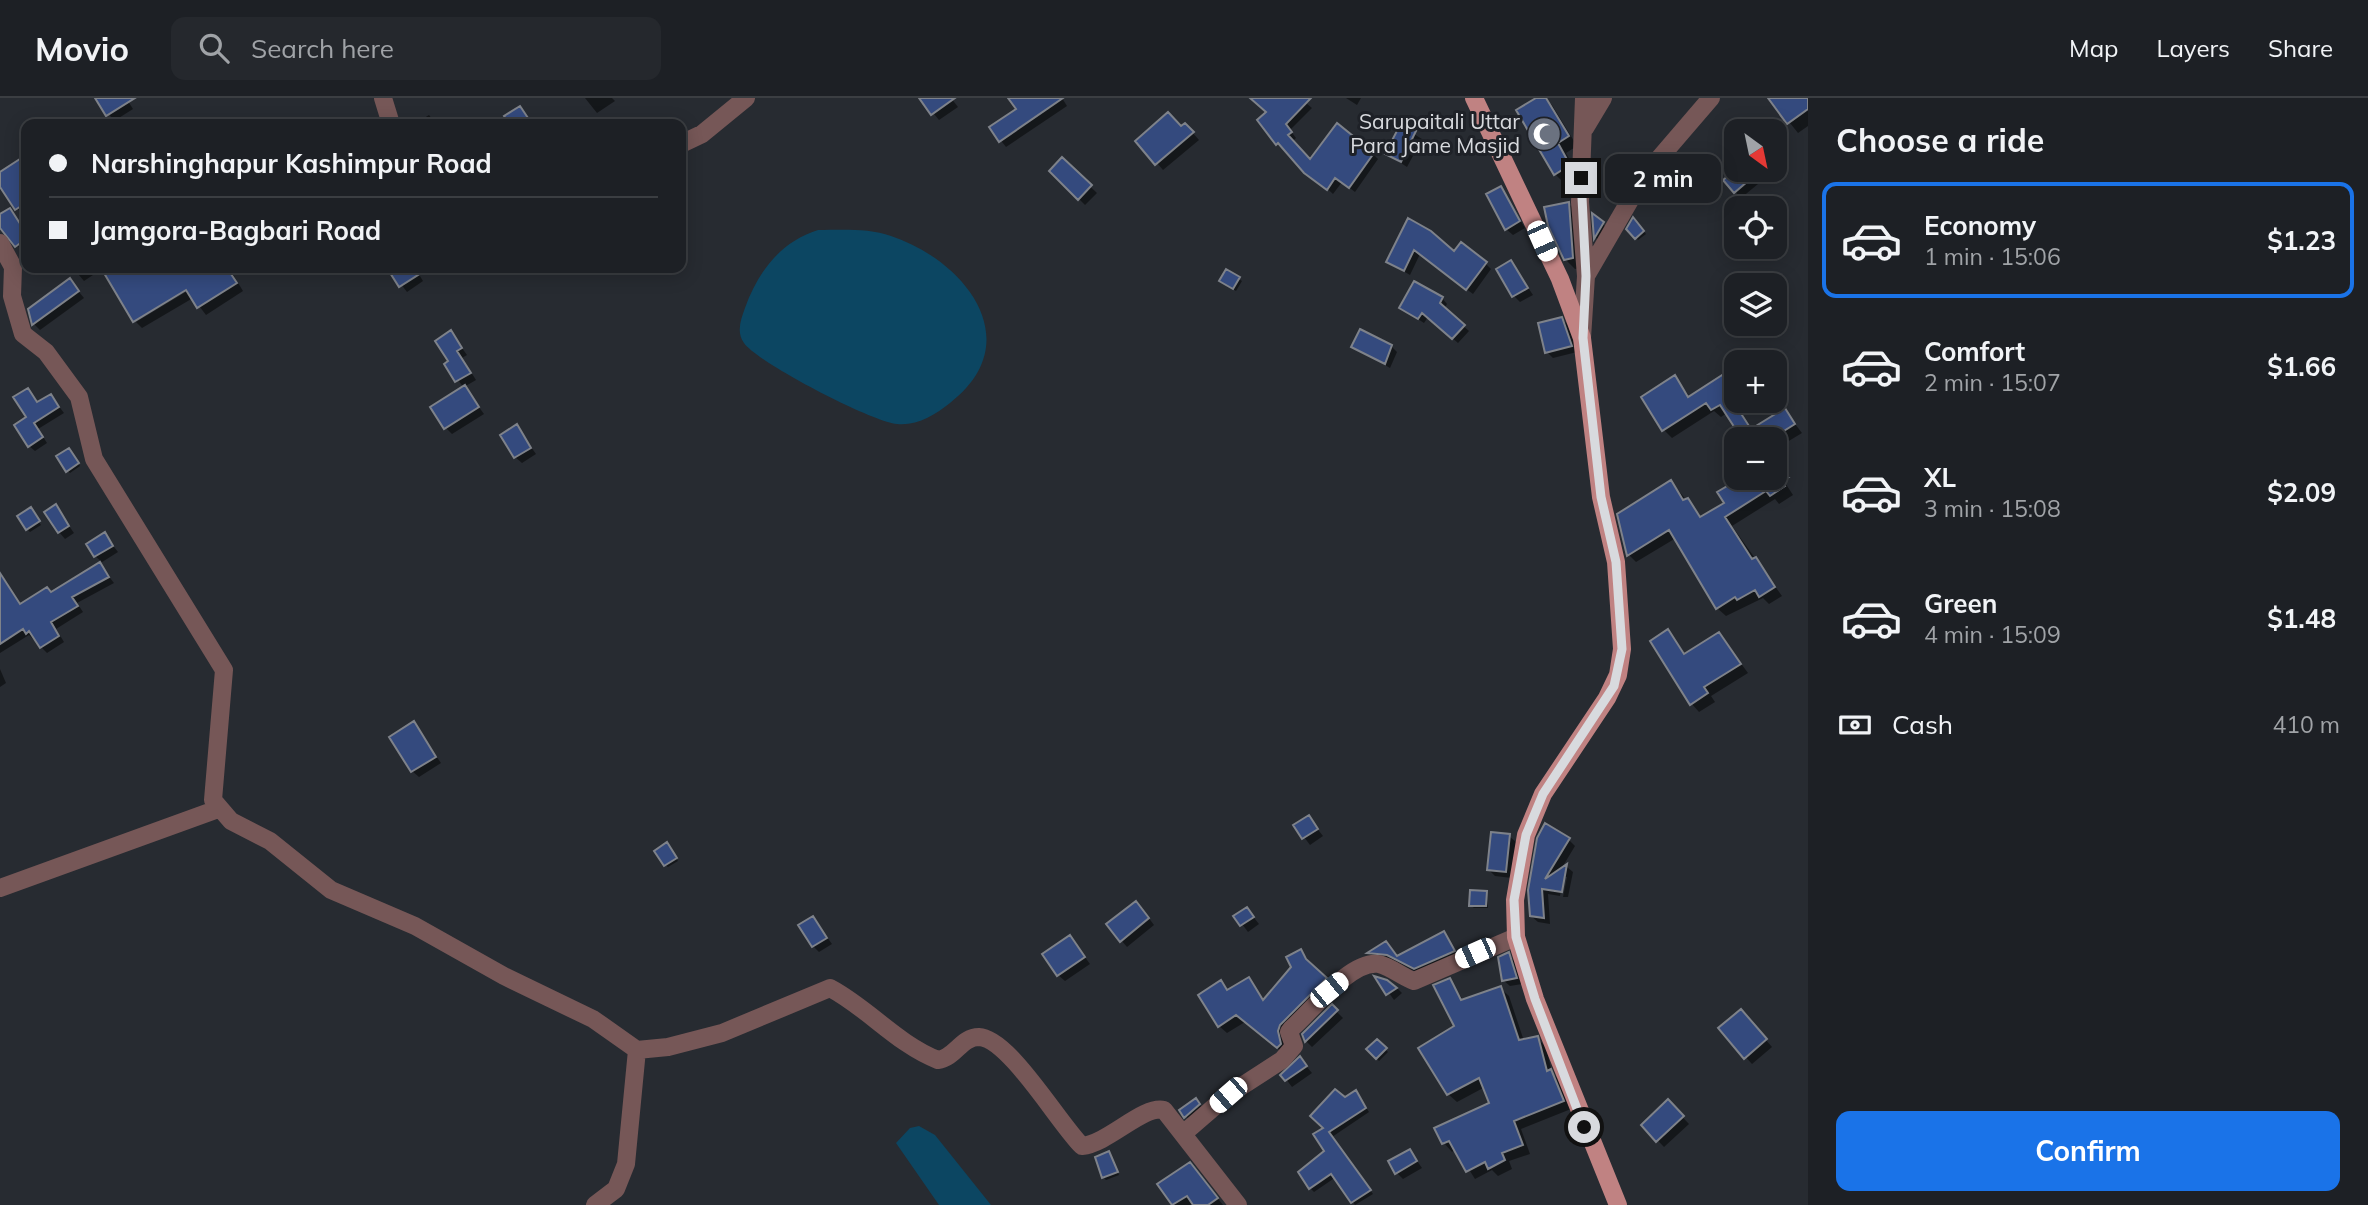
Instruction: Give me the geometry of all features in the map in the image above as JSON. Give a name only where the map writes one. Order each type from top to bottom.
[{"type":"main road","points":[[1474,98],[1560,279],[1583,338],[1601,497],[1616,562],[1622,649],[1614,686],[1543,794],[1526,835],[1514,900],[1516,937],[1554,1052],[1618,1205]]},
{"type":"street","points":[[383,98],[389,119]]},
{"type":"street","points":[[686,142],[702,134],[746,98]]},
{"type":"street","points":[[1583,338],[1586,276],[1580,202],[1584,98]]},
{"type":"street","points":[[1584,130],[1603,98]]},
{"type":"street","points":[[1586,276],[1644,176],[1711,98]]},
{"type":"street","points":[[0,243],[13,267],[12,296],[23,334],[46,352],[79,397],[94,459],[224,670],[213,800],[231,821],[270,841],[331,890],[415,926],[504,976],[593,1020],[637,1050],[668,1047],[722,1033],[830,988],[847,997],[909,1044],[938,1060],[949,1056],[966,1040],[980,1037],[991,1042],[1014,1062],[1082,1146],[1106,1139],[1159,1108],[1171,1116],[1238,1205]]},
{"type":"street","points":[[0,888],[218,809]]},
{"type":"street","points":[[1184,1133],[1228,1095],[1282,1060],[1294,1046],[1289,1032],[1292,1028],[1329,990],[1364,967],[1379,964],[1414,981],[1516,937]]},
{"type":"street","points":[[595,1205],[615,1189],[626,1164],[637,1050]]},
{"type":"water","points":[[818,230],[874,232],[918,248],[943,264],[963,284],[978,306],[986,330],[985,355],[973,379],[938,412],[912,423],[884,421],[841,403],[792,377],[770,364],[744,343],[740,330],[742,317],[750,295],[764,271],[792,242]]},
{"type":"water","points":[[919,1126],[935,1135],[991,1205],[939,1205],[896,1143],[910,1128]]},
{"type":"building","points":[[95,98],[135,98],[106,116]]},
{"type":"building","points":[[919,98],[955,98],[931,115]]},
{"type":"building","points":[[1008,98],[1063,98],[999,142],[989,127],[1016,109]]},
{"type":"building","points":[[1250,98],[1311,98],[1286,124],[1292,132],[1288,135],[1310,159],[1337,123],[1374,153],[1349,188],[1335,178],[1327,190],[1304,173],[1278,143],[1276,145],[1257,120],[1266,112]]},
{"type":"building","points":[[1536,98],[1546,98],[1569,136],[1558,143],[1570,165],[1554,175],[1516,110]]},
{"type":"building","points":[[1768,98],[1808,98],[1808,109],[1787,124],[1787,119],[1783,119]]},
{"type":"building","points":[[520,106],[529,119],[506,119],[504,116]]},
{"type":"building","points":[[1168,112],[1181,126],[1185,123],[1194,132],[1155,165],[1135,141]]},
{"type":"building","points":[[1401,123],[1416,131],[1401,162],[1385,154]]},
{"type":"building","points":[[1062,157],[1092,185],[1078,200],[1049,171]]},
{"type":"building","points":[[21,158],[21,206],[15,210],[0,187],[0,172]]},
{"type":"building","points":[[1725,182],[1747,182],[1734,193]]},
{"type":"building","points":[[1501,186],[1520,221],[1505,230],[1486,194]]},
{"type":"building","points":[[1569,202],[1573,258],[1564,260],[1548,226],[1544,207]]},
{"type":"building","points":[[10,208],[21,225],[21,243],[15,247],[0,228],[0,214]]},
{"type":"building","points":[[1592,213],[1604,222],[1594,239]]},
{"type":"building","points":[[1633,217],[1644,231],[1635,239],[1626,229]]},
{"type":"building","points":[[1408,218],[1431,231],[1454,251],[1461,242],[1487,262],[1466,290],[1414,250],[1404,271],[1386,262]]},
{"type":"building","points":[[1511,260],[1528,288],[1512,297],[1496,269]]},
{"type":"building","points":[[1226,269],[1240,277],[1233,289],[1219,281]]},
{"type":"building","points":[[104,273],[230,273],[237,283],[197,308],[186,290],[133,322]]},
{"type":"building","points":[[390,273],[421,273],[399,287]]},
{"type":"building","points":[[70,278],[79,291],[32,325],[28,309]]},
{"type":"building","points":[[1414,281],[1443,297],[1440,303],[1465,325],[1452,339],[1422,313],[1418,319],[1399,308]]},
{"type":"building","points":[[1562,317],[1572,346],[1545,353],[1538,323]]},
{"type":"building","points":[[1360,329],[1392,345],[1385,364],[1351,347]]},
{"type":"building","points":[[451,330],[462,348],[457,351],[471,373],[455,382],[444,364],[448,361],[435,341]]},
{"type":"building","points":[[1724,374],[1724,411],[1720,405],[1711,410],[1706,403],[1662,431],[1641,397],[1675,375],[1688,397]]},
{"type":"building","points":[[465,385],[479,407],[444,429],[430,407]]},
{"type":"building","points":[[28,388],[37,402],[51,394],[59,407],[34,423],[43,437],[28,447],[14,425],[26,417],[13,397]]},
{"type":"building","points":[[1787,411],[1795,424],[1787,429],[1754,427],[1777,413]]},
{"type":"building","points":[[1725,413],[1741,413],[1750,427],[1734,427]]},
{"type":"building","points":[[517,424],[531,448],[514,458],[500,435]]},
{"type":"building","points":[[69,448],[79,463],[66,472],[56,456]]},
{"type":"building","points":[[1671,480],[1683,500],[1688,498],[1700,517],[1724,503],[1717,492],[1724,488],[1779,490],[1770,496],[1766,491],[1725,517],[1752,559],[1756,557],[1775,587],[1759,597],[1755,590],[1737,600],[1735,597],[1716,609],[1669,530],[1627,556],[1617,514]]},
{"type":"building","points":[[56,504],[69,526],[58,533],[44,512]]},
{"type":"building","points":[[31,507],[40,521],[26,530],[17,516]]},
{"type":"building","points":[[105,532],[113,546],[94,557],[86,544]]},
{"type":"building","points":[[100,562],[109,577],[72,597],[78,606],[51,622],[59,636],[40,648],[29,631],[26,634],[23,629],[0,644],[0,573],[20,604],[47,587],[51,592]]},
{"type":"building","points":[[1668,629],[1684,654],[1719,632],[1741,664],[1704,687],[1708,693],[1690,705],[1650,641]]},
{"type":"building","points":[[414,721],[436,757],[411,772],[389,737]]},
{"type":"building","points":[[1309,815],[1318,829],[1302,839],[1293,825]]},
{"type":"building","points":[[1545,823],[1570,838],[1545,879],[1567,864],[1562,892],[1542,889],[1544,918],[1530,916],[1528,890],[1537,838]]},
{"type":"building","points":[[1491,832],[1510,834],[1506,872],[1487,870]]},
{"type":"building","points":[[667,842],[677,858],[664,866],[654,851]]},
{"type":"building","points":[[1470,890],[1487,891],[1486,906],[1469,906]]},
{"type":"building","points":[[1136,901],[1149,918],[1120,942],[1106,924]]},
{"type":"building","points":[[1247,907],[1254,917],[1240,926],[1233,916]]},
{"type":"building","points":[[813,916],[827,938],[812,947],[798,925]]},
{"type":"building","points":[[1444,931],[1455,951],[1414,969],[1387,955],[1367,953],[1386,941],[1397,956]]},
{"type":"building","points":[[1070,935],[1085,957],[1057,976],[1042,954]]},
{"type":"building","points":[[1301,949],[1306,959],[1327,978],[1280,1025],[1278,1031],[1281,1044],[1277,1048],[1236,1015],[1218,1027],[1198,995],[1221,980],[1227,990],[1249,977],[1263,1000],[1291,967],[1286,957]]},
{"type":"building","points":[[1509,952],[1517,978],[1502,981],[1498,957]]},
{"type":"building","points":[[1374,976],[1387,980],[1397,988],[1386,995]]},
{"type":"building","points":[[1450,978],[1461,1000],[1501,986],[1519,1040],[1538,1036],[1547,1071],[1551,1069],[1564,1101],[1514,1121],[1523,1145],[1502,1153],[1505,1160],[1488,1169],[1485,1162],[1466,1172],[1449,1141],[1442,1144],[1434,1128],[1489,1103],[1479,1078],[1447,1095],[1418,1048],[1454,1026],[1433,985]]},
{"type":"building","points":[[1332,1004],[1338,1010],[1305,1042],[1302,1034]]},
{"type":"building","points":[[1741,1009],[1767,1039],[1744,1059],[1718,1028]]},
{"type":"building","points":[[1377,1039],[1387,1048],[1376,1059],[1366,1049]]},
{"type":"building","points":[[1300,1056],[1307,1066],[1285,1081],[1280,1075]]},
{"type":"building","points":[[1335,1089],[1345,1097],[1356,1090],[1366,1108],[1329,1132],[1371,1190],[1351,1203],[1331,1174],[1309,1189],[1298,1172],[1324,1151],[1313,1134],[1323,1128],[1310,1116]]},
{"type":"building","points":[[1196,1098],[1200,1104],[1184,1118],[1179,1110]]},
{"type":"building","points":[[1668,1099],[1684,1116],[1656,1142],[1641,1125]]},
{"type":"building","points":[[1410,1149],[1417,1161],[1395,1174],[1388,1161]]},
{"type":"building","points":[[1109,1151],[1118,1172],[1102,1178],[1095,1157]]},
{"type":"building","points":[[1190,1162],[1218,1198],[1208,1205],[1193,1205],[1187,1196],[1172,1205],[1157,1184]]},
{"type":"place","name":"Sarupaitali Uttar Para Jame Masjid","points":[[1544,134]]},
{"type":"route","points":[[1581,178],[1580,202],[1586,276],[1583,338],[1601,497],[1616,562],[1622,649],[1614,686],[1543,794],[1526,835],[1514,900],[1516,937],[1535,999],[1584,1127]]}]
